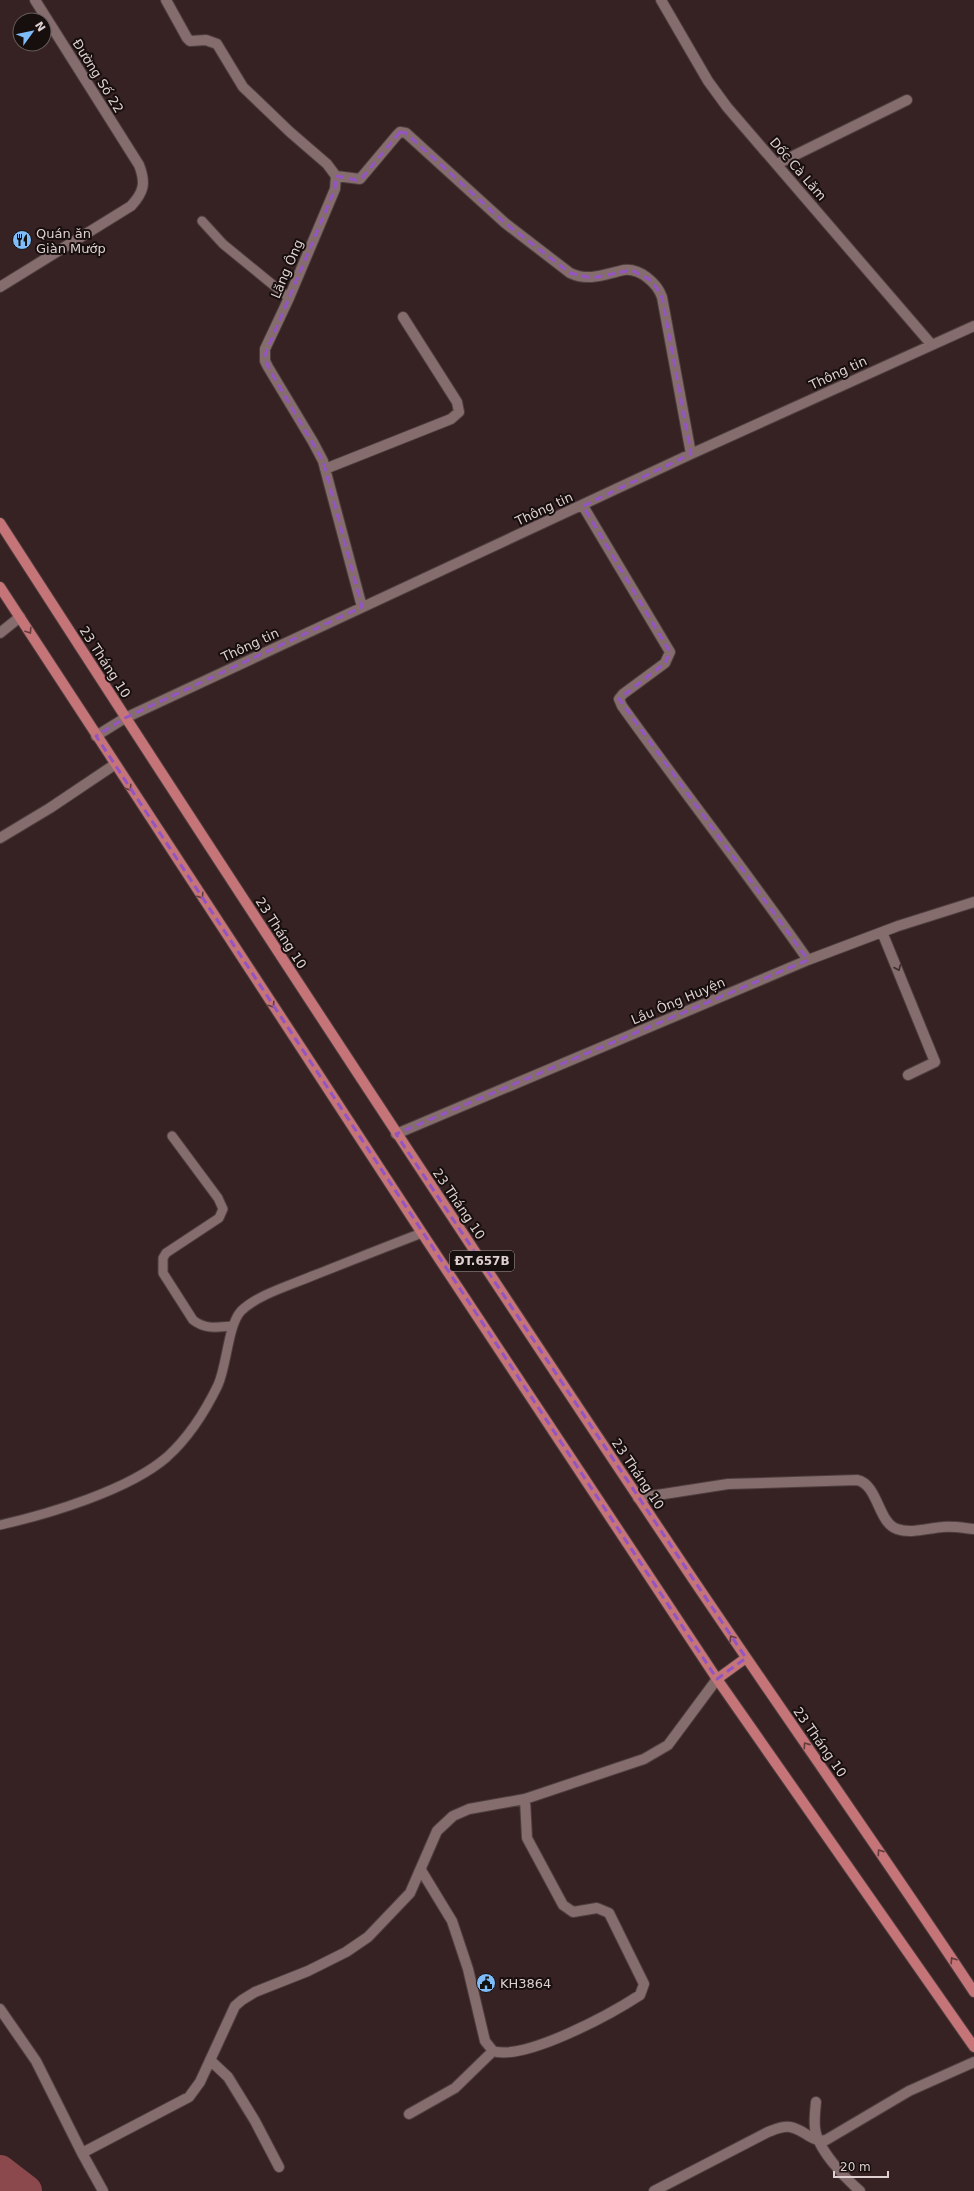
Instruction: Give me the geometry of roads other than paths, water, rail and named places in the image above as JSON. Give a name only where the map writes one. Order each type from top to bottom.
[{"type":"main road","name":"23 Tháng 10","points":[[0,523],[396,1134],[638,1498],[746,1658],[915,1902],[974,1992]]},
{"type":"main road","name":"ĐT.657B","points":[[0,587],[114,765],[717,1679],[974,2047]]},
{"type":"main road","points":[[717,1679],[746,1658]]},
{"type":"street","name":"Đường Số 22","points":[[0,287],[131,206],[143,191],[144,182],[139,165],[35,0]]},
{"type":"street","points":[[166,0],[186,38],[190,41],[206,40],[216,44],[243,86],[290,132],[327,164],[336,176],[360,179],[397,135],[400,132],[406,133],[505,223],[570,273],[577,276],[592,278],[632,270],[652,281],[659,288],[662,297],[691,454]]},
{"type":"street","name":"Dốc Cà Lăm","points":[[661,0],[708,81],[727,107],[931,344]]},
{"type":"street","points":[[777,164],[907,100]]},
{"type":"street","name":"Lăng Ông","points":[[336,176],[335,189],[289,298],[265,349],[265,361],[314,442],[325,469],[362,607]]},
{"type":"street","points":[[325,469],[451,419],[459,412],[457,402],[403,317]]},
{"type":"street","name":"Thông tin","points":[[96,736],[125,718],[362,607],[583,506],[691,454],[931,344],[974,326]]},
{"type":"street","points":[[583,506],[670,652],[665,663],[619,699],[622,706],[689,800],[756,885],[808,960]]},
{"type":"street","points":[[0,633],[20,617]]},
{"type":"street","points":[[0,838],[50,808],[114,765]]},
{"type":"street","name":"Lầu Ông Huyện","points":[[396,1134],[578,1055],[808,960],[882,932],[974,902]]},
{"type":"street","points":[[882,932],[935,1062],[908,1075]]},
{"type":"street","points":[[638,1498],[728,1484],[856,1480],[866,1484],[895,1529],[908,1531],[945,1526],[974,1529]]},
{"type":"street","points":[[82,2153],[189,2097],[200,2082],[236,2006],[242,2000],[256,1992],[308,1971],[359,1944],[401,1905],[410,1894],[432,1840],[446,1821],[469,1809],[525,1799],[644,1759],[657,1753],[668,1745],[717,1679]]},
{"type":"street","points":[[421,1870],[452,1922],[468,1970],[485,2041],[493,2051],[504,2053],[548,2042],[627,2004],[640,1995],[643,1990],[644,1984],[637,1968],[609,1913],[597,1908],[573,1912],[563,1905],[527,1838],[525,1799]]},
{"type":"street","points":[[0,2009],[36,2061],[82,2153],[103,2191]]},
{"type":"street","points":[[409,2114],[454,2088],[477,2068],[493,2051]]},
{"type":"street","points":[[210,2060],[228,2077],[255,2121],[279,2167]]},
{"type":"street","points":[[654,2191],[768,2132],[781,2127],[792,2127],[819,2141],[838,2134],[909,2091],[974,2062]]},
{"type":"street","points":[[816,2102],[815,2129],[819,2141],[838,2169],[860,2191]]},
{"type":"lane","points":[[202,221],[223,244],[289,298]]},
{"type":"lane","points":[[172,1136],[218,1198],[223,1208],[219,1218],[166,1253],[161,1263],[163,1273],[193,1320],[210,1328],[233,1326]]},
{"type":"lane","points":[[0,1525],[94,1496],[142,1474],[166,1458],[194,1427],[218,1384],[228,1352],[233,1326],[240,1313],[255,1302],[288,1286],[422,1233]]},
{"type":"waterway","points":[[0,2171],[26,2191]]},
{"type":"place","name":"Quán ăn Giàn Mướp","points":[[22,240]]},
{"type":"place","name":"KH3864","points":[[486,1983]]}]
